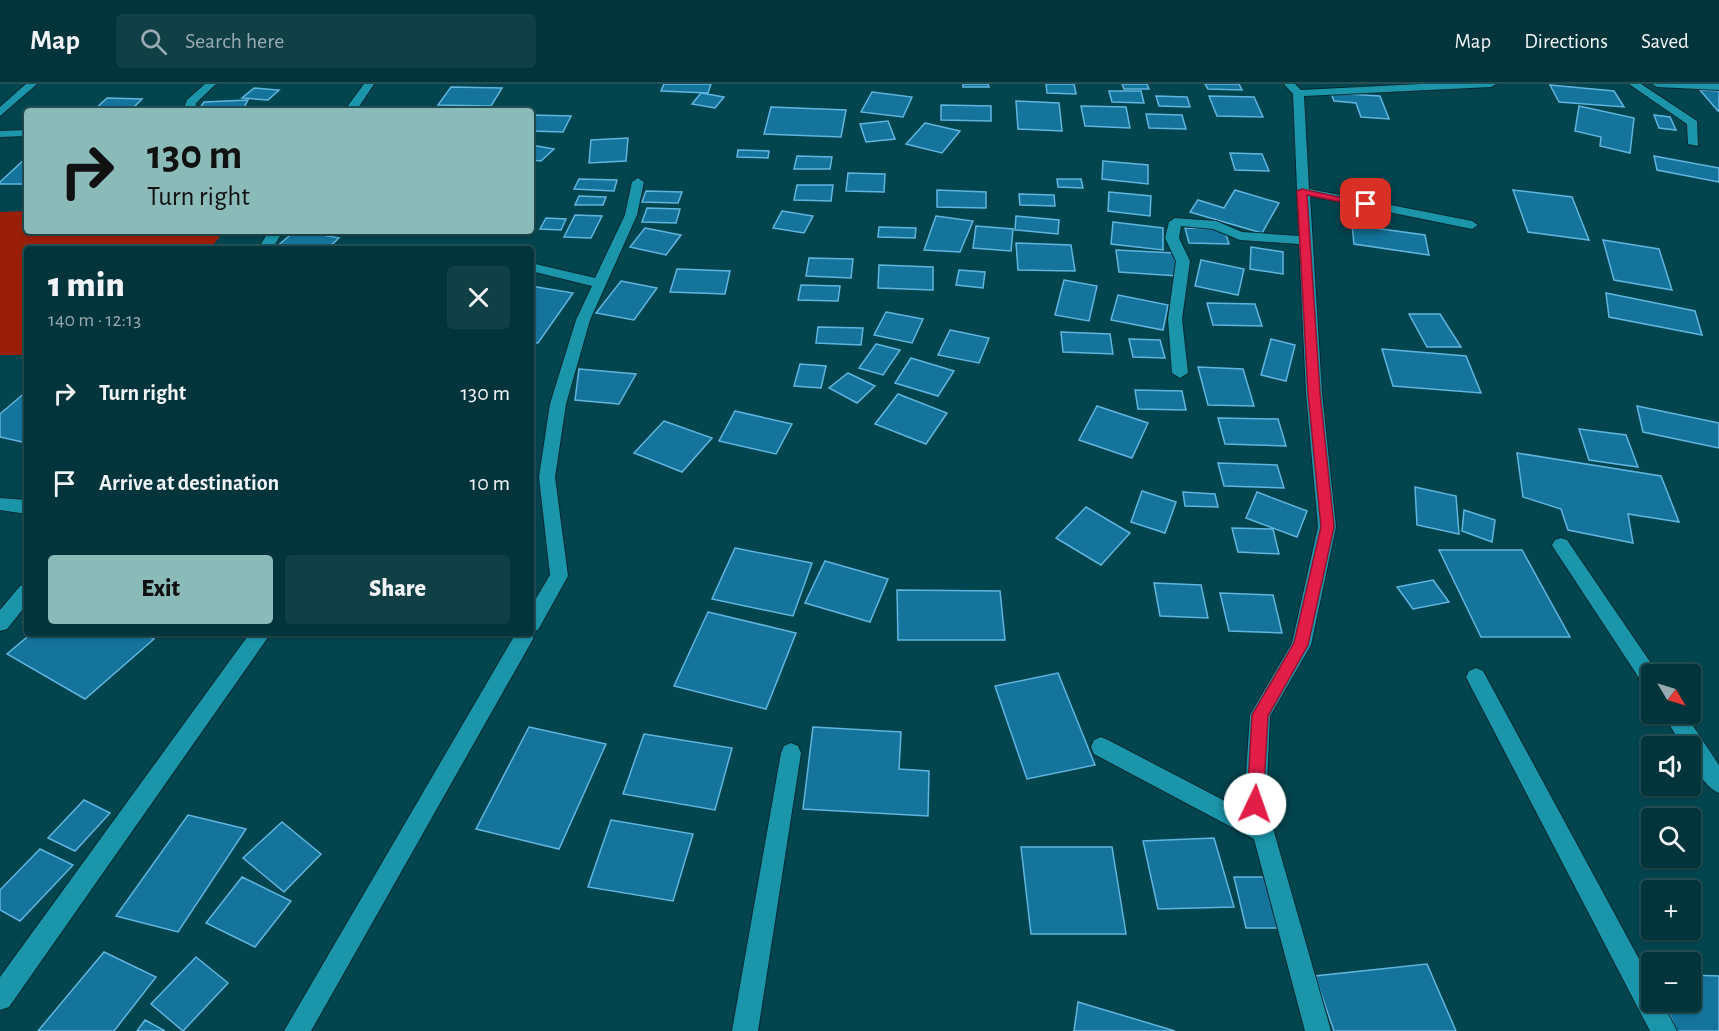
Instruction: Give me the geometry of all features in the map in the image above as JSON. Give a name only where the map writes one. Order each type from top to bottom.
[{"type":"street","points":[[0,113],[32,84]]},
{"type":"street","points":[[190,108],[191,102],[211,84]]},
{"type":"street","points":[[352,108],[369,84]]},
{"type":"street","points":[[1318,1031],[1255,804],[1260,715],[1301,645],[1327,527],[1314,393],[1294,88],[1491,84]]},
{"type":"street","points":[[1634,84],[1693,123],[1694,144]]},
{"type":"street","points":[[1657,84],[1719,87]]},
{"type":"street","points":[[0,134],[24,133]]},
{"type":"street","points":[[534,619],[559,576],[547,477],[558,404],[583,320],[631,215],[638,182]]},
{"type":"street","points":[[1302,191],[1472,225]]},
{"type":"street","points":[[1180,373],[1175,319],[1183,261],[1172,238],[1175,222],[1216,225],[1240,236],[1305,240]]},
{"type":"street","points":[[534,268],[600,283]]},
{"type":"street","points":[[0,504],[24,507]]},
{"type":"street","points":[[1562,545],[1641,664]]},
{"type":"street","points":[[0,623],[24,595]]},
{"type":"street","points":[[0,998],[259,636]]},
{"type":"street","points":[[297,1031],[524,636]]},
{"type":"street","points":[[1476,677],[1664,1031]]},
{"type":"street","points":[[1680,724],[1719,783]]},
{"type":"street","points":[[1101,747],[1263,832]]},
{"type":"street","points":[[745,1031],[790,753]]},
{"type":"shaded area","points":[[24,211],[24,234],[222,234],[212,246],[24,246],[24,355],[0,355],[0,212]]},
{"type":"building","points":[[664,84],[711,84],[708,93],[661,91]]},
{"type":"building","points":[[963,84],[988,84],[989,87],[963,87]]},
{"type":"building","points":[[1046,84],[1074,84],[1076,94],[1047,93]]},
{"type":"building","points":[[1122,84],[1147,84],[1149,89],[1124,89]]},
{"type":"building","points":[[1205,84],[1239,84],[1242,90],[1208,89]]},
{"type":"building","points":[[1550,85],[1614,91],[1624,107],[1559,102]]},
{"type":"building","points":[[451,87],[502,88],[491,106],[438,105]]},
{"type":"building","points":[[254,88],[279,90],[268,100],[242,98]]},
{"type":"building","points":[[1700,90],[1719,91],[1719,111],[1718,111]]},
{"type":"building","points":[[1109,91],[1141,91],[1144,103],[1112,102]]},
{"type":"building","points":[[872,92],[912,97],[903,117],[861,112]]},
{"type":"building","points":[[701,93],[724,97],[715,108],[692,104]]},
{"type":"building","points":[[1331,93],[1380,96],[1389,119],[1361,117],[1356,103],[1334,101]]},
{"type":"building","points":[[1156,96],[1187,97],[1190,107],[1159,106]]},
{"type":"building","points":[[1209,96],[1254,97],[1263,117],[1217,116]]},
{"type":"building","points":[[107,98],[142,99],[133,108],[96,108]]},
{"type":"building","points":[[248,100],[244,108],[200,108],[204,102]]},
{"type":"building","points":[[1016,101],[1059,103],[1062,131],[1018,129]]},
{"type":"building","points":[[941,105],[991,106],[991,121],[941,120]]},
{"type":"building","points":[[1081,106],[1126,107],[1130,128],[1085,126]]},
{"type":"building","points":[[1579,106],[1634,118],[1630,153],[1600,146],[1601,137],[1575,131]]},
{"type":"building","points":[[382,107],[417,107],[416,108]]},
{"type":"building","points":[[771,107],[846,110],[841,137],[764,134]]},
{"type":"building","points":[[1146,114],[1182,115],[1186,129],[1149,128]]},
{"type":"building","points":[[534,115],[571,116],[563,132],[534,131]]},
{"type":"building","points":[[1654,115],[1670,117],[1676,130],[1659,128]]},
{"type":"building","points":[[888,121],[895,139],[866,142],[860,124]]},
{"type":"building","points":[[925,123],[960,131],[942,153],[906,144]]},
{"type":"building","points":[[628,138],[626,161],[589,163],[591,140]]},
{"type":"building","points":[[534,146],[554,149],[541,161],[534,160]]},
{"type":"building","points":[[738,150],[769,151],[768,158],[737,157]]},
{"type":"building","points":[[1230,153],[1262,154],[1269,171],[1235,170]]},
{"type":"building","points":[[797,156],[832,157],[830,169],[794,169]]},
{"type":"building","points":[[1654,156],[1719,168],[1719,182],[1657,170]]},
{"type":"building","points":[[24,160],[24,184],[0,184]]},
{"type":"building","points":[[1103,161],[1148,165],[1148,184],[1102,179]]},
{"type":"building","points":[[848,173],[885,174],[884,192],[846,191]]},
{"type":"building","points":[[579,179],[617,180],[614,191],[574,189]]},
{"type":"building","points":[[1057,179],[1081,179],[1083,188],[1058,187]]},
{"type":"building","points":[[797,185],[833,185],[831,201],[794,200]]},
{"type":"building","points":[[937,190],[986,192],[986,208],[937,207]]},
{"type":"building","points":[[1235,190],[1279,203],[1262,233],[1190,212],[1198,200],[1224,208]]},
{"type":"building","points":[[1513,190],[1572,197],[1589,240],[1528,232]]},
{"type":"building","points":[[646,191],[682,192],[678,203],[642,202]]},
{"type":"building","points":[[1109,192],[1151,196],[1150,216],[1108,211]]},
{"type":"building","points":[[1019,194],[1054,195],[1055,206],[1020,205]]},
{"type":"building","points":[[579,196],[606,197],[603,205],[575,205]]},
{"type":"building","points":[[647,208],[680,209],[676,223],[642,222]]},
{"type":"building","points":[[782,211],[813,216],[804,233],[773,228]]},
{"type":"building","points":[[575,215],[602,216],[591,238],[564,237]]},
{"type":"building","points":[[936,216],[973,221],[960,252],[924,250]]},
{"type":"building","points":[[1016,216],[1059,220],[1058,234],[1015,230]]},
{"type":"building","points":[[546,218],[566,219],[561,230],[540,229]]},
{"type":"building","points":[[1113,222],[1163,228],[1163,250],[1111,244]]},
{"type":"building","points":[[1352,225],[1425,235],[1429,255],[1354,244]]},
{"type":"building","points":[[976,226],[1013,229],[1011,251],[973,248]]},
{"type":"building","points":[[879,227],[916,228],[915,238],[878,237]]},
{"type":"building","points":[[645,228],[681,235],[666,255],[630,247]]},
{"type":"building","points":[[1185,228],[1224,229],[1229,244],[1189,243]]},
{"type":"building","points":[[292,234],[317,234],[339,238],[330,246],[278,246]]},
{"type":"building","points":[[1603,240],[1659,249],[1672,290],[1614,280]]},
{"type":"building","points":[[1016,243],[1071,245],[1075,271],[1018,270]]},
{"type":"building","points":[[1251,247],[1283,252],[1283,274],[1250,269]]},
{"type":"building","points":[[1116,250],[1174,253],[1178,276],[1119,272]]},
{"type":"building","points":[[809,258],[853,259],[851,278],[806,276]]},
{"type":"building","points":[[1201,260],[1244,269],[1238,295],[1195,286]]},
{"type":"building","points":[[879,265],[933,267],[933,290],[878,288]]},
{"type":"building","points":[[677,269],[730,271],[725,294],[670,292]]},
{"type":"building","points":[[959,270],[985,272],[983,288],[956,285]]},
{"type":"building","points":[[1064,280],[1097,286],[1089,321],[1055,315]]},
{"type":"building","points":[[621,281],[657,288],[634,320],[596,313]]},
{"type":"building","points":[[801,285],[840,286],[838,301],[798,300]]},
{"type":"building","points":[[534,286],[573,293],[538,343],[534,342]]},
{"type":"building","points":[[1606,293],[1695,311],[1702,335],[1609,317]]},
{"type":"building","points":[[1118,295],[1168,305],[1163,330],[1111,320]]},
{"type":"building","points":[[1207,303],[1255,304],[1262,326],[1213,325]]},
{"type":"building","points":[[886,312],[923,319],[912,343],[874,335]]},
{"type":"building","points":[[1409,314],[1440,314],[1461,347],[1427,347]]},
{"type":"building","points":[[818,327],[863,328],[861,345],[816,343]]},
{"type":"building","points":[[950,330],[989,338],[979,363],[938,355]]},
{"type":"building","points":[[1061,332],[1110,334],[1113,354],[1063,352]]},
{"type":"building","points":[[1129,339],[1160,340],[1165,358],[1133,357]]},
{"type":"building","points":[[1271,339],[1295,345],[1286,381],[1261,375]]},
{"type":"building","points":[[876,344],[900,350],[883,375],[859,368]]},
{"type":"building","points":[[1382,349],[1466,356],[1481,393],[1393,386]]},
{"type":"building","points":[[911,358],[954,371],[938,396],[895,383]]},
{"type":"building","points":[[800,364],[826,366],[821,388],[794,386]]},
{"type":"building","points":[[1198,367],[1243,369],[1254,406],[1208,405]]},
{"type":"building","points":[[579,369],[636,374],[619,404],[575,400]]},
{"type":"building","points":[[848,373],[875,386],[857,403],[829,388]]},
{"type":"building","points":[[1135,390],[1182,391],[1186,410],[1138,409]]},
{"type":"building","points":[[24,394],[24,442],[0,437],[0,414]]},
{"type":"building","points":[[898,394],[947,413],[926,444],[875,424]]},
{"type":"building","points":[[1097,406],[1148,423],[1132,458],[1079,440]]},
{"type":"building","points":[[1637,406],[1719,423],[1719,448],[1643,432]]},
{"type":"building","points":[[735,411],[792,424],[776,454],[719,441]]},
{"type":"building","points":[[1218,418],[1278,419],[1286,446],[1225,444]]},
{"type":"building","points":[[664,421],[712,438],[682,472],[634,453]]},
{"type":"building","points":[[1579,429],[1626,435],[1638,467],[1589,460]]},
{"type":"building","points":[[1517,453],[1661,476],[1679,522],[1628,514],[1633,543],[1568,530],[1561,509],[1523,497]]},
{"type":"building","points":[[1218,463],[1277,465],[1284,488],[1224,486]]},
{"type":"building","points":[[1415,487],[1456,496],[1459,534],[1417,525]]},
{"type":"building","points":[[1142,491],[1176,502],[1165,533],[1131,522]]},
{"type":"building","points":[[1183,492],[1215,494],[1218,507],[1185,506]]},
{"type":"building","points":[[1257,492],[1307,511],[1297,537],[1246,518]]},
{"type":"building","points":[[1086,507],[1130,533],[1101,565],[1056,538]]},
{"type":"building","points":[[1464,510],[1495,520],[1492,542],[1462,531]]},
{"type":"building","points":[[1232,528],[1273,529],[1279,554],[1238,552]]},
{"type":"building","points":[[735,548],[812,563],[793,616],[712,599]]},
{"type":"building","points":[[1439,550],[1522,550],[1570,637],[1481,637]]},
{"type":"building","points":[[825,561],[888,579],[870,622],[805,603]]},
{"type":"building","points":[[1433,580],[1449,602],[1413,609],[1397,587]]},
{"type":"building","points":[[1154,583],[1201,585],[1208,618],[1160,616]]},
{"type":"building","points":[[897,590],[1000,591],[1005,640],[898,640]]},
{"type":"building","points":[[1220,593],[1273,595],[1282,633],[1229,631]]},
{"type":"building","points":[[708,612],[796,633],[766,709],[674,686]]},
{"type":"building","points":[[28,636],[148,636],[154,639],[85,699],[7,654]]},
{"type":"building","points":[[1058,673],[1095,765],[1027,779],[995,686]]},
{"type":"building","points":[[529,727],[606,744],[559,849],[476,829]]},
{"type":"building","points":[[813,727],[901,732],[899,769],[929,771],[928,816],[803,809]]},
{"type":"building","points":[[644,734],[732,748],[715,810],[623,794]]},
{"type":"building","points":[[84,800],[110,813],[75,851],[48,838]]},
{"type":"building","points":[[188,815],[246,829],[178,932],[116,916]]},
{"type":"building","points":[[611,820],[693,834],[673,901],[588,887]]},
{"type":"building","points":[[282,822],[321,854],[284,892],[243,858]]},
{"type":"building","points":[[1214,838],[1234,907],[1158,909],[1143,841]]},
{"type":"building","points":[[1021,847],[1112,847],[1126,934],[1031,934]]},
{"type":"building","points":[[40,849],[73,865],[20,921],[0,910],[0,890]]},
{"type":"building","points":[[242,877],[291,901],[255,947],[206,923]]},
{"type":"building","points":[[1234,877],[1268,877],[1283,928],[1246,928]]},
{"type":"building","points":[[104,952],[156,977],[114,1031],[38,1031]]},
{"type":"building","points":[[196,957],[228,983],[183,1031],[151,1004]]},
{"type":"building","points":[[1427,964],[1456,1031],[1334,1031],[1315,976]]},
{"type":"building","points":[[1701,975],[1719,976],[1719,1031],[1677,1031],[1668,1012],[1701,1012]]},
{"type":"building","points":[[1078,1002],[1175,1031],[1074,1031]]},
{"type":"building","points":[[145,1020],[165,1031],[137,1031]]},
{"type":"route","points":[[1255,804],[1260,715],[1301,645],[1327,527],[1314,393],[1302,191],[1366,204]]}]
